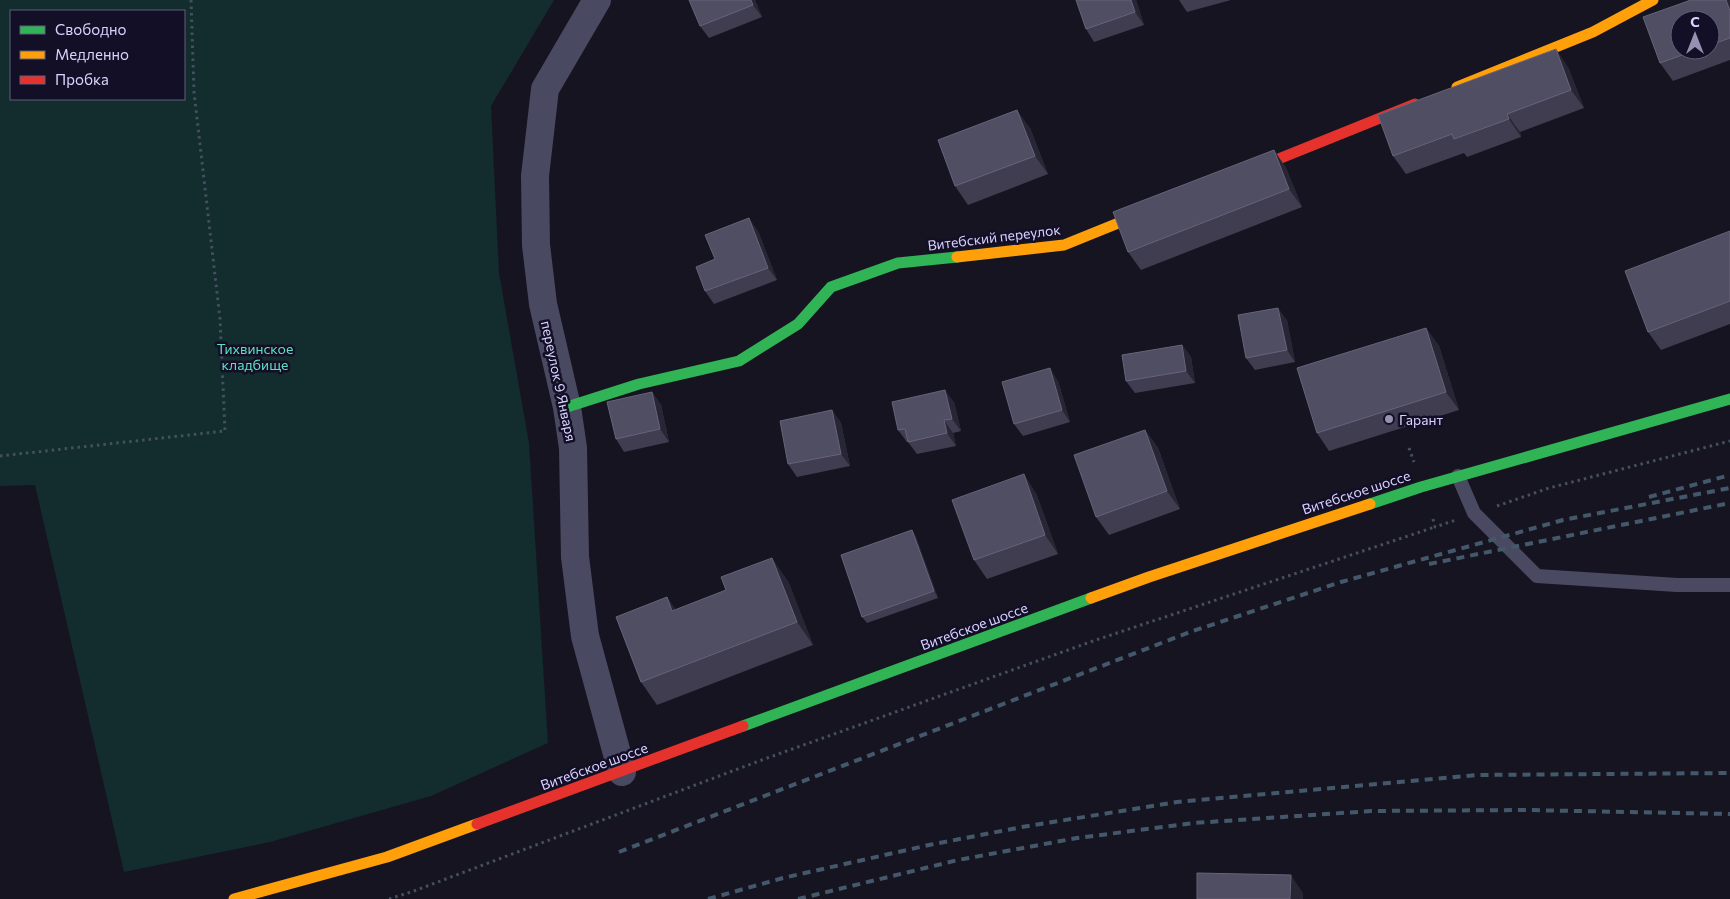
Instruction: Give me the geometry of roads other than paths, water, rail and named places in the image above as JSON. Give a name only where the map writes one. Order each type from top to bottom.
[{"type":"main road","points":[[1444,92],[1593,32],[1653,0]]},
{"type":"main road","points":[[1231,178],[1426,99]]},
{"type":"main road","name":"Витебский переулок","points":[[568,406],[639,384],[739,361],[798,324],[831,287],[898,263],[1064,245],[1166,204]]},
{"type":"main road","name":"Витебское шоссе","points":[[234,899],[387,857],[1149,577],[1421,487],[1730,399]]},
{"type":"street","name":"переулок 9 Января","points":[[597,0],[545,88],[535,176],[536,245],[543,304],[568,406],[574,448],[575,557],[585,636],[622,772]]},
{"type":"lane","points":[[1458,476],[1474,514],[1537,576],[1677,585],[1730,585]]},
{"type":"railway","points":[[1649,497],[1730,475]]},
{"type":"railway","points":[[619,852],[1190,632],[1341,582],[1563,520],[1730,488]]},
{"type":"railway","points":[[1429,564],[1730,503]]},
{"type":"railway","points":[[708,899],[783,878],[929,845],[1022,827],[1177,802],[1477,775],[1730,773]]},
{"type":"railway","points":[[798,899],[958,860],[1077,838],[1194,823],[1371,811],[1526,810],[1730,814]]},
{"type":"place","name":"Гарант","points":[[1389,419]]},
{"type":"park label","name":"Тихвинское кладбище","points":[[255,356]]}]
